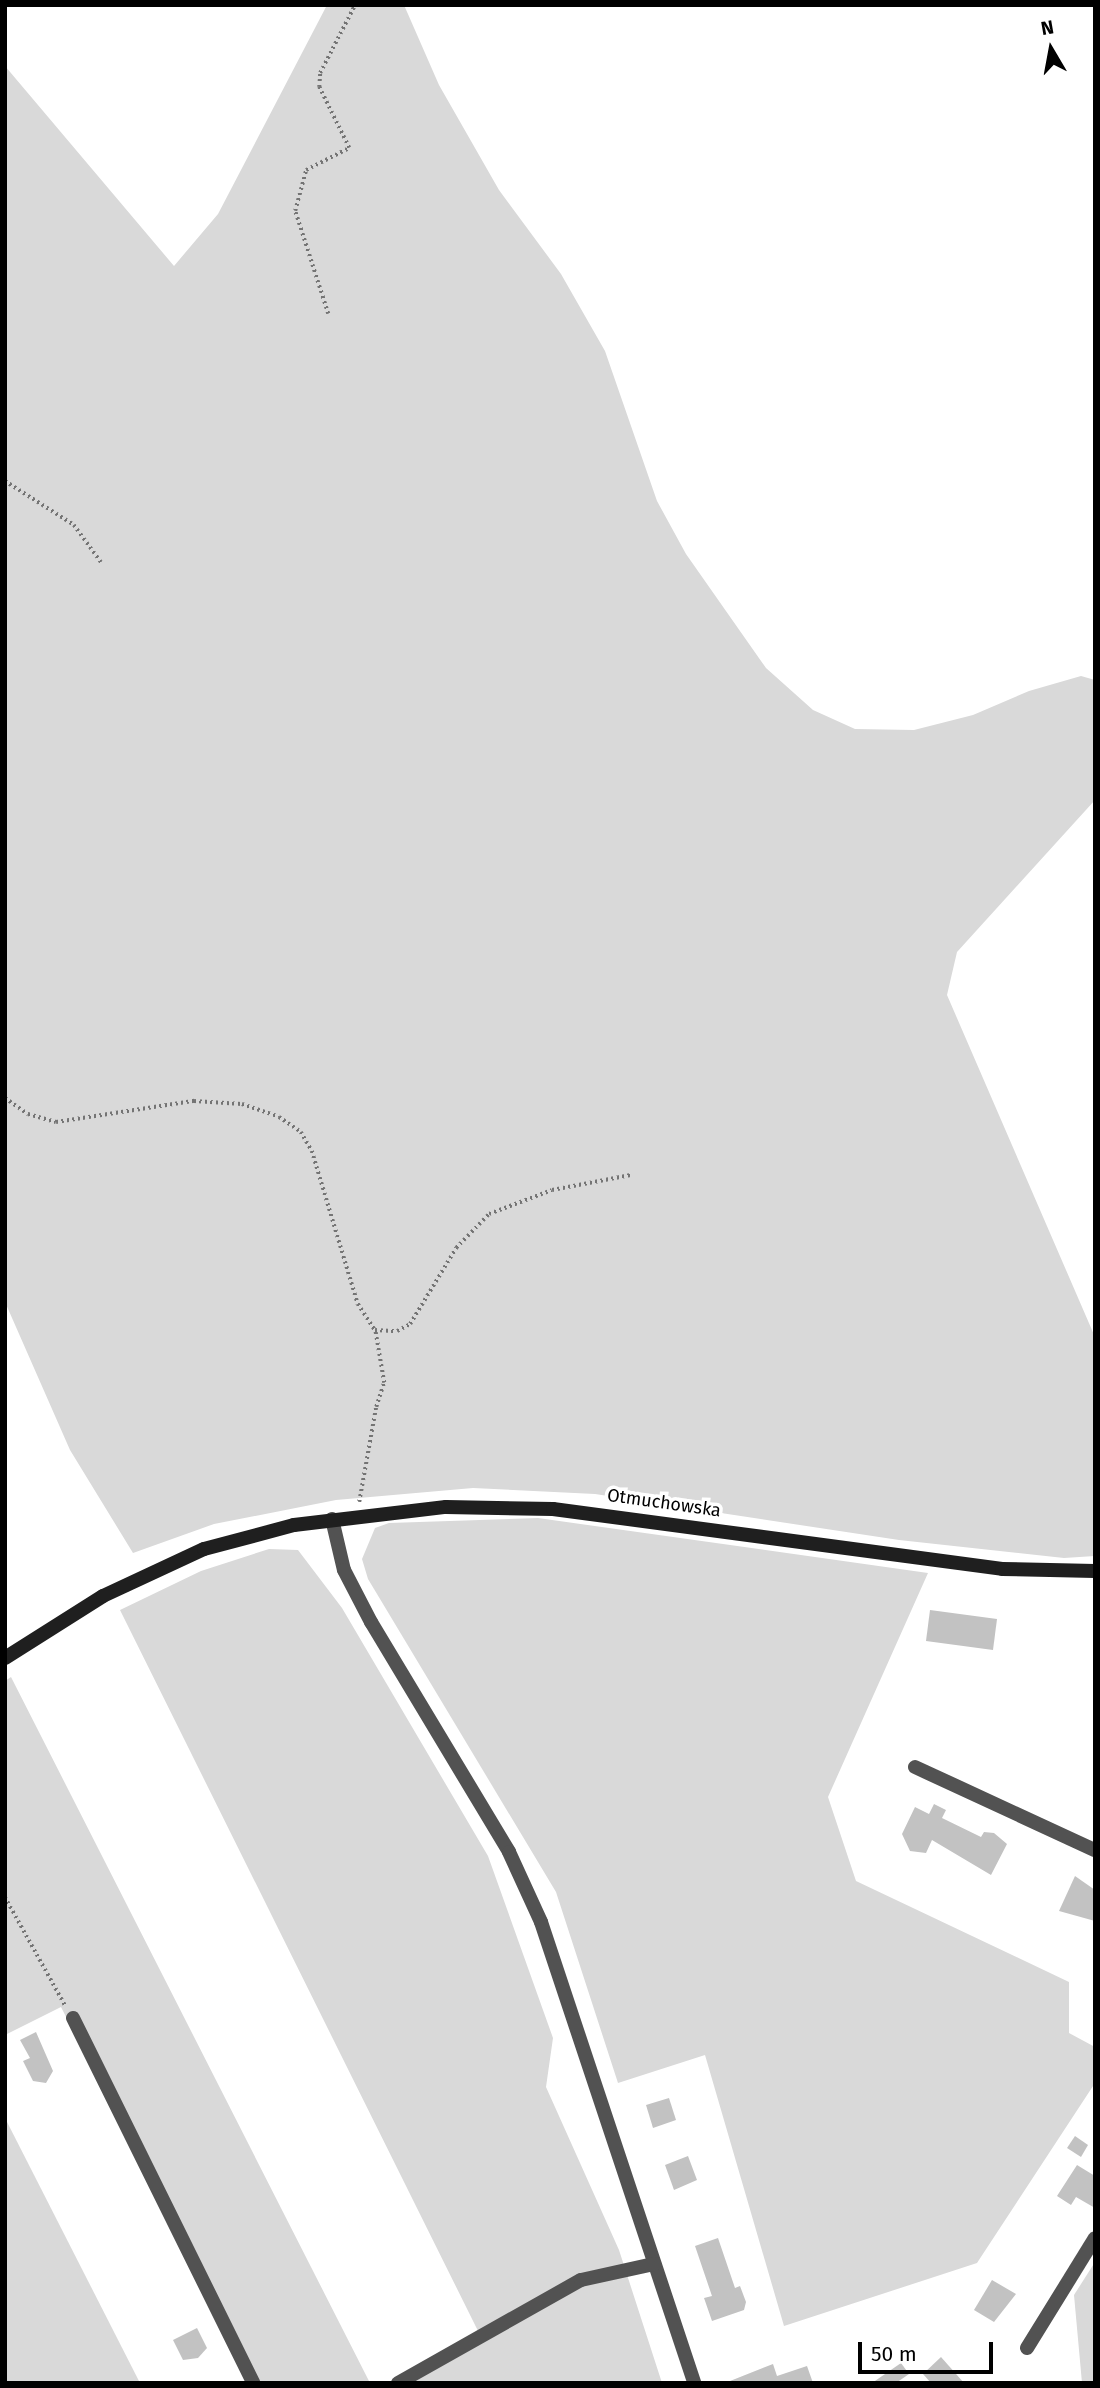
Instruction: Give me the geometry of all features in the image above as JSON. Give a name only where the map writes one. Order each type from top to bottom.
[{"type":"main road","name":"Otmuchowska","points":[[5,1658],[136,1579],[229,1542],[359,1514],[446,1507],[553,1509],[977,1566],[1095,1572]]},
{"type":"street","points":[[332,1519],[344,1570],[371,1622],[509,1852],[541,1922],[694,2383]]},
{"type":"street","points":[[915,1767],[1095,1850]]},
{"type":"street","points":[[73,2018],[253,2383]]},
{"type":"street","points":[[1027,2348],[1095,2238]]},
{"type":"street","points":[[398,2383],[581,2280],[654,2264]]},
{"type":"path","points":[[328,314],[295,211],[306,170],[349,148],[319,87],[320,74],[355,5]]},
{"type":"path","points":[[5,481],[74,525],[101,562]]},
{"type":"path","points":[[5,1098],[28,1114],[56,1122],[194,1101],[242,1104],[279,1117],[301,1132],[312,1151],[358,1304],[375,1330],[384,1383],[376,1407],[359,1514]]},
{"type":"path","points":[[375,1330],[397,1331],[410,1324],[456,1248],[489,1214],[552,1190],[631,1175]]},
{"type":"path","points":[[5,1897],[37,1961],[73,2018]]},
{"type":"shaded area","points":[[327,5],[404,5],[439,85],[499,190],[561,274],[605,351],[657,501],[686,554],[766,668],[813,710],[855,729],[914,730],[973,715],[1029,691],[1081,676],[1095,680],[1095,800],[957,952],[947,995],[1095,1337],[1095,1556],[1064,1558],[899,1540],[595,1494],[473,1488],[336,1500],[214,1524],[133,1553],[70,1450],[5,1302],[5,66],[174,266],[218,214]]},
{"type":"shaded area","points":[[538,1518],[928,1573],[828,1797],[856,1881],[1069,1982],[1069,2033],[1095,2047],[1095,2083],[977,2263],[784,2326],[705,2055],[618,2083],[556,1892],[368,1579],[362,1559],[375,1528],[389,1523]]},
{"type":"shaded area","points":[[269,1549],[298,1550],[342,1608],[488,1856],[553,2038],[546,2087],[619,2250],[662,2383],[395,2383],[480,2335],[120,1610],[201,1571]]},
{"type":"shaded area","points":[[11,1677],[370,2383],[252,2383],[61,2007],[5,2035],[5,1681]]},
{"type":"shaded area","points":[[5,2118],[140,2383],[5,2383]]},
{"type":"shaded area","points":[[1095,2262],[1095,2383],[1082,2383],[1074,2295]]},
{"type":"building","points":[[930,1610],[997,1619],[993,1650],[926,1641]]},
{"type":"building","points":[[934,1804],[946,1810],[942,1818],[981,1837],[984,1832],[994,1833],[1007,1844],[991,1875],[932,1840],[926,1853],[910,1851],[902,1834],[915,1807],[929,1814]]},
{"type":"building","points":[[1075,1876],[1095,1890],[1095,1921],[1059,1911]]},
{"type":"building","points":[[36,2032],[53,2071],[46,2083],[33,2081],[23,2061],[30,2058],[20,2040]]},
{"type":"building","points":[[669,2098],[676,2120],[653,2128],[646,2105]]},
{"type":"building","points":[[1075,2136],[1088,2145],[1081,2157],[1067,2148]]},
{"type":"building","points":[[688,2156],[697,2180],[674,2190],[665,2165]]},
{"type":"building","points":[[1077,2165],[1095,2176],[1095,2208],[1076,2197],[1071,2205],[1057,2196]]},
{"type":"building","points":[[718,2238],[735,2288],[740,2286],[746,2302],[744,2310],[712,2321],[704,2298],[712,2296],[695,2246]]},
{"type":"building","points":[[992,2280],[1016,2294],[994,2322],[974,2310]]},
{"type":"building","points":[[197,2328],[207,2348],[198,2358],[183,2360],[173,2340]]},
{"type":"building","points":[[941,2357],[964,2383],[931,2383],[923,2374]]},
{"type":"building","points":[[901,2363],[909,2374],[896,2383],[872,2383]]},
{"type":"building","points":[[773,2364],[777,2376],[807,2366],[813,2383],[725,2383]]}]
